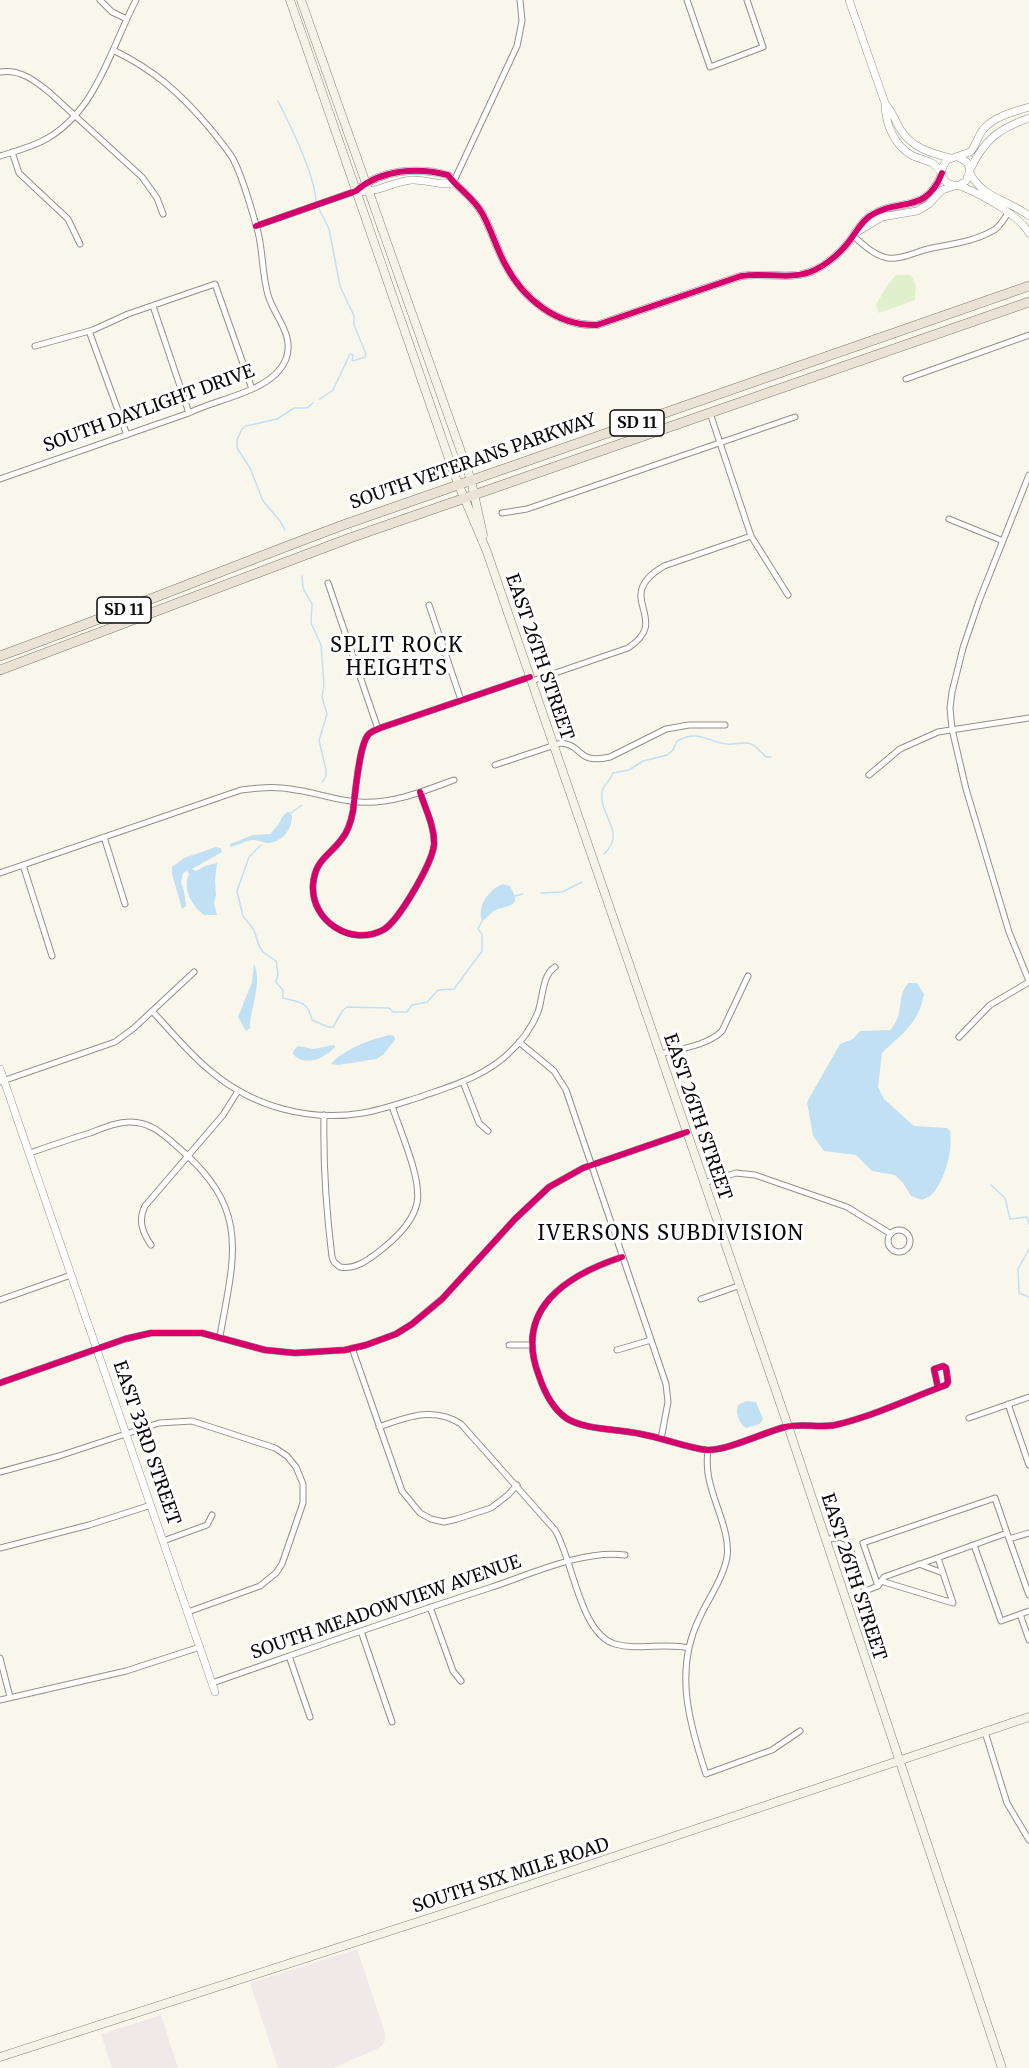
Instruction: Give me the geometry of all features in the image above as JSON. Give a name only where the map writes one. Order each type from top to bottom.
[{"type":"highway","name":"SOUTH VETERANS PARKWAY","points":[[0,656],[141,604],[305,539],[1029,286]]},
{"type":"highway","name":"SOUTH VETERANS PARKWAY","points":[[0,670],[108,631],[310,552],[1029,302]]},
{"type":"main road","name":"EAST 26TH STREET","points":[[290,0],[458,485],[487,552],[554,745],[788,1426],[898,1762],[1002,2068]]},
{"type":"main road","name":"EAST 26TH STREET","points":[[301,0],[471,480],[487,552]]},
{"type":"main road","name":"SOUTH SIX MILE ROAD","points":[[0,2058],[364,1940],[1029,1717]]},
{"type":"street","points":[[100,0],[112,12],[127,19]]},
{"type":"street","points":[[0,156],[47,139],[74,116],[95,87],[136,0]]},
{"type":"street","points":[[453,183],[517,46],[522,21],[520,0]]},
{"type":"street","points":[[687,0],[710,67],[763,47],[747,0]]},
{"type":"street","points":[[849,0],[885,103],[888,125],[900,144],[915,157],[931,161],[941,172],[945,181],[1009,212],[1024,225],[1029,233]]},
{"type":"street","name":"SOUTH DAYLIGHT DRIVE","points":[[0,479],[252,389],[272,378],[282,366],[288,351],[286,333],[268,295],[256,226],[237,168],[220,141],[193,108],[169,85],[140,63],[113,50]]},
{"type":"street","points":[[0,72],[18,72],[30,78],[74,116],[142,177],[157,198],[163,214]]},
{"type":"street","points":[[885,103],[893,113],[902,132],[912,143],[925,151],[967,162],[976,185],[1029,216]]},
{"type":"street","points":[[256,226],[356,191],[365,183],[395,173],[418,169],[448,175],[453,183],[473,200],[483,215],[506,267],[522,289],[550,313],[565,321],[597,325],[741,276],[764,274],[786,276],[808,273],[831,260],[854,235],[861,223],[877,212],[914,204],[922,200],[936,185],[944,163],[970,152],[982,132],[994,121],[1029,107]]},
{"type":"street","points":[[854,235],[882,217],[918,211],[929,204],[942,190],[966,181],[980,151],[996,133],[1029,118]]},
{"type":"street","points":[[12,152],[19,173],[68,219],[80,244]]},
{"type":"street","points":[[356,191],[369,193],[412,180],[453,183]]},
{"type":"street","points":[[854,235],[876,254],[887,258],[899,258],[928,249],[950,246],[990,232],[1009,212]]},
{"type":"street","points":[[35,346],[89,331],[215,285],[252,389]]},
{"type":"street","points":[[153,306],[189,413]]},
{"type":"street","points":[[89,331],[128,435]]},
{"type":"street","points":[[906,379],[1029,335]]},
{"type":"street","points":[[710,413],[751,536],[788,595]]},
{"type":"street","points":[[502,513],[527,509],[795,417]]},
{"type":"street","points":[[959,1037],[990,1005],[1029,981],[1016,952],[1002,910],[966,789],[952,729],[951,700],[957,670],[980,601],[1029,475]]},
{"type":"street","points":[[949,519],[1003,541]]},
{"type":"street","points":[[420,792],[433,832],[434,845],[431,858],[396,919],[382,931],[370,934],[350,934],[334,927],[320,913],[313,894],[313,882],[322,859],[345,836],[350,824],[365,742],[369,734],[461,700],[628,648],[645,633],[647,623],[640,592],[643,582],[652,573],[664,566],[751,536]]},
{"type":"street","points":[[328,583],[378,729]]},
{"type":"street","points":[[429,605],[461,700]]},
{"type":"street","points":[[869,775],[900,749],[919,739],[952,729],[1029,718]]},
{"type":"street","points":[[495,765],[566,743],[586,759],[602,759],[666,729],[689,725],[725,725]]},
{"type":"street","points":[[0,873],[225,795],[249,789],[286,788],[354,802],[389,801],[454,780]]},
{"type":"street","points":[[104,837],[125,904]]},
{"type":"street","points":[[23,865],[52,956]]},
{"type":"street","points":[[152,1011],[203,1065],[238,1091],[279,1108],[324,1115],[361,1113],[392,1106],[463,1082],[496,1065],[519,1042],[537,1015],[548,974],[555,967]]},
{"type":"street","points":[[2,1081],[114,1042],[194,972]]},
{"type":"street","points":[[660,1054],[704,1042],[717,1036],[722,1031],[748,976]]},
{"type":"street","points":[[519,1042],[549,1066],[561,1079],[668,1393],[666,1420],[661,1439]]},
{"type":"street","name":"EAST 33RD STREET","points":[[0,1069],[2,1081],[30,1153],[215,1692]]},
{"type":"street","points":[[463,1082],[479,1123],[488,1131]]},
{"type":"street","points":[[151,1245],[144,1235],[141,1214],[145,1206],[228,1109],[238,1091]]},
{"type":"street","points":[[324,1115],[325,1192],[332,1257],[340,1267],[349,1268],[369,1259],[384,1247],[408,1222],[417,1204],[417,1184],[392,1106]]},
{"type":"street","points":[[30,1153],[127,1122],[142,1123],[153,1127],[188,1156],[207,1175],[221,1196],[232,1235],[233,1259],[220,1336]]},
{"type":"street","points":[[0,1383],[151,1332],[202,1333],[265,1350],[296,1353],[327,1352],[381,1340],[412,1324],[442,1299],[532,1202],[564,1178],[687,1132]]},
{"type":"street","points":[[704,1182],[736,1173],[755,1175],[847,1207],[891,1234]]},
{"type":"street","points":[[899,1230],[906,1233],[909,1243],[905,1249],[898,1252],[892,1249],[888,1242],[891,1234],[899,1230]]},
{"type":"street","points":[[622,1257],[585,1271],[555,1292],[540,1312],[534,1331],[532,1345],[544,1390],[566,1418],[579,1424],[708,1450],[726,1447],[788,1426],[816,1427],[837,1424],[938,1388]]},
{"type":"street","points":[[0,1300],[72,1275]]},
{"type":"street","points":[[700,1299],[738,1286]]},
{"type":"street","points":[[617,1350],[651,1340]]},
{"type":"street","points":[[509,1345],[532,1345]]},
{"type":"street","points":[[352,1348],[402,1491],[420,1512],[431,1519],[444,1522],[491,1508],[517,1485]]},
{"type":"street","points":[[969,1418],[1029,1397]]},
{"type":"street","points":[[1008,1404],[1029,1465]]},
{"type":"street","points":[[379,1426],[427,1413],[454,1419],[469,1431],[555,1530],[563,1543],[586,1615],[592,1627],[604,1639],[632,1647],[661,1644],[689,1648]]},
{"type":"street","points":[[0,1472],[59,1456],[159,1423],[192,1421],[275,1448],[287,1456],[300,1475],[303,1484],[303,1503],[282,1564],[268,1580],[251,1590],[188,1612]]},
{"type":"street","points":[[708,1450],[707,1472],[723,1526],[727,1556],[716,1586],[692,1633],[685,1681],[693,1736],[706,1774],[772,1750],[800,1731]]},
{"type":"street","points":[[880,1583],[863,1543],[995,1498],[1029,1594]]},
{"type":"street","points":[[0,1548],[89,1525],[151,1505]]},
{"type":"street","points":[[163,1541],[207,1525],[212,1515]]},
{"type":"street","points":[[825,1540],[840,1537],[847,1540],[865,1591],[880,1583],[884,1576],[974,1545],[1029,1533]]},
{"type":"street","points":[[974,1545],[1001,1621],[1029,1611]]},
{"type":"street","name":"SOUTH MEADOWVIEW AVENUE","points":[[212,1683],[430,1607],[569,1562],[597,1554],[626,1555]]},
{"type":"street","points":[[880,1583],[953,1603],[938,1558]]},
{"type":"street","points":[[919,1564],[943,1573]]},
{"type":"street","points":[[430,1607],[453,1671],[461,1681]]},
{"type":"street","points":[[1020,1614],[1029,1640]]},
{"type":"street","points":[[360,1631],[392,1722]]},
{"type":"street","points":[[0,1700],[126,1671],[200,1647]]},
{"type":"street","points":[[289,1656],[310,1717]]},
{"type":"street","points":[[0,1658],[10,1697]]},
{"type":"street","points":[[985,1732],[1007,1803],[1029,1840]]},
{"type":"shaded area","points":[[357,1949],[385,2033],[383,2045],[333,2068],[278,2068],[250,1983]]},
{"type":"shaded area","points":[[161,2015],[178,2068],[112,2068],[101,2034]]},
{"type":"green space","points":[[896,275],[911,275],[916,286],[915,300],[879,313],[876,305]]},
{"type":"water","points":[[287,812],[292,816],[290,826],[286,834],[278,840],[268,843],[251,840],[230,847],[230,844],[253,835],[271,834]]},
{"type":"water","points":[[216,847],[221,848],[222,852],[192,869],[196,871],[217,863],[214,903],[217,915],[204,915],[192,902],[187,885],[189,874],[187,871],[183,873],[181,882],[186,906],[182,909],[172,867],[184,858]]},
{"type":"water","points":[[503,884],[510,886],[515,897],[514,903],[496,910],[482,921],[482,904],[488,894]]},
{"type":"water","points":[[254,964],[257,987],[250,1028],[246,1031],[238,1017],[252,982]]},
{"type":"water","points":[[908,983],[917,983],[924,994],[922,1004],[909,1027],[882,1053],[878,1087],[884,1099],[914,1126],[947,1128],[950,1131],[949,1154],[945,1171],[934,1192],[922,1200],[911,1196],[895,1175],[872,1171],[856,1155],[824,1151],[813,1136],[807,1102],[840,1044],[853,1039],[860,1031],[890,1030],[898,1017],[902,995]]},
{"type":"water","points":[[390,1035],[394,1036],[395,1040],[383,1055],[376,1059],[339,1065],[331,1064],[358,1045]]},
{"type":"water","points":[[334,1045],[331,1051],[315,1060],[303,1060],[293,1054],[298,1046],[313,1049]]},
{"type":"water","points":[[746,1401],[756,1402],[763,1419],[760,1424],[746,1428],[740,1421],[737,1411],[738,1405]]},
{"type":"waterway","points":[[278,101],[307,164],[316,201]]},
{"type":"waterway","points":[[319,209],[329,229],[340,286],[354,316],[354,325],[366,354],[365,357],[353,361],[353,355],[350,354],[333,390],[320,399]]},
{"type":"waterway","points":[[285,530],[263,501],[250,468],[237,448],[237,440],[246,426],[277,419],[294,408],[307,408],[313,403]]},
{"type":"waterway","points":[[302,576],[303,588],[312,604],[311,623],[321,645],[324,686],[322,697],[327,714],[319,740],[326,770],[322,783]]},
{"type":"waterway","points":[[604,854],[610,846],[613,831],[604,809],[602,793],[613,773],[629,770],[643,761],[667,755],[673,750],[677,741],[691,736],[727,744],[748,743],[755,746],[766,757],[771,757]]},
{"type":"waterway","points":[[291,813],[302,805]]},
{"type":"waterway","points":[[272,833],[279,825]]},
{"type":"waterway","points":[[261,845],[249,857],[237,891],[243,916],[254,930],[263,952],[276,961],[278,974],[276,982],[283,990],[283,998],[302,1003],[308,1009],[312,1020],[328,1027],[333,1027],[347,1007],[389,1008],[393,1012],[407,1012],[412,1005],[427,1002],[438,990],[454,989],[482,951],[482,934],[478,929],[482,921]]},
{"type":"waterway","points":[[541,893],[562,892],[582,882]]},
{"type":"waterway","points":[[515,896],[523,894]]},
{"type":"waterway","points":[[991,1185],[1005,1198],[1010,1219],[1027,1217],[1029,1224]]},
{"type":"waterway","points":[[1029,1249],[1018,1269],[1019,1293],[1029,1297]]},
{"type":"cycle path","points":[[256,226],[356,191],[388,174],[424,171],[448,175],[478,207],[512,277],[531,299],[568,321],[597,325],[741,276],[793,275],[810,272],[836,256],[870,216],[881,210],[920,200],[928,195],[936,186],[942,173]]},
{"type":"cycle path","points":[[420,792],[431,825],[434,845],[427,865],[406,904],[390,925],[371,934],[346,933],[335,927],[319,910],[314,898],[314,877],[319,864],[336,846],[349,827],[360,760],[368,735],[380,728],[530,677]]},
{"type":"cycle path","points":[[0,1383],[125,1339],[151,1333],[202,1333],[265,1350],[295,1353],[345,1350],[366,1345],[396,1334],[442,1299],[515,1219],[549,1187],[583,1168],[687,1132]]},
{"type":"cycle path","points":[[622,1257],[582,1274],[565,1285],[550,1298],[539,1314],[533,1332],[533,1352],[543,1387],[557,1409],[573,1422],[632,1432],[699,1449],[715,1450],[785,1427],[835,1425],[874,1413],[946,1385],[948,1382],[946,1368],[943,1366],[934,1369],[938,1388]]},
{"type":"district","name":"SPLIT ROCK HEIGHTS","points":[[397,658]]},
{"type":"district","name":"IVERSONS SUBDIVISION","points":[[671,1234]]}]
